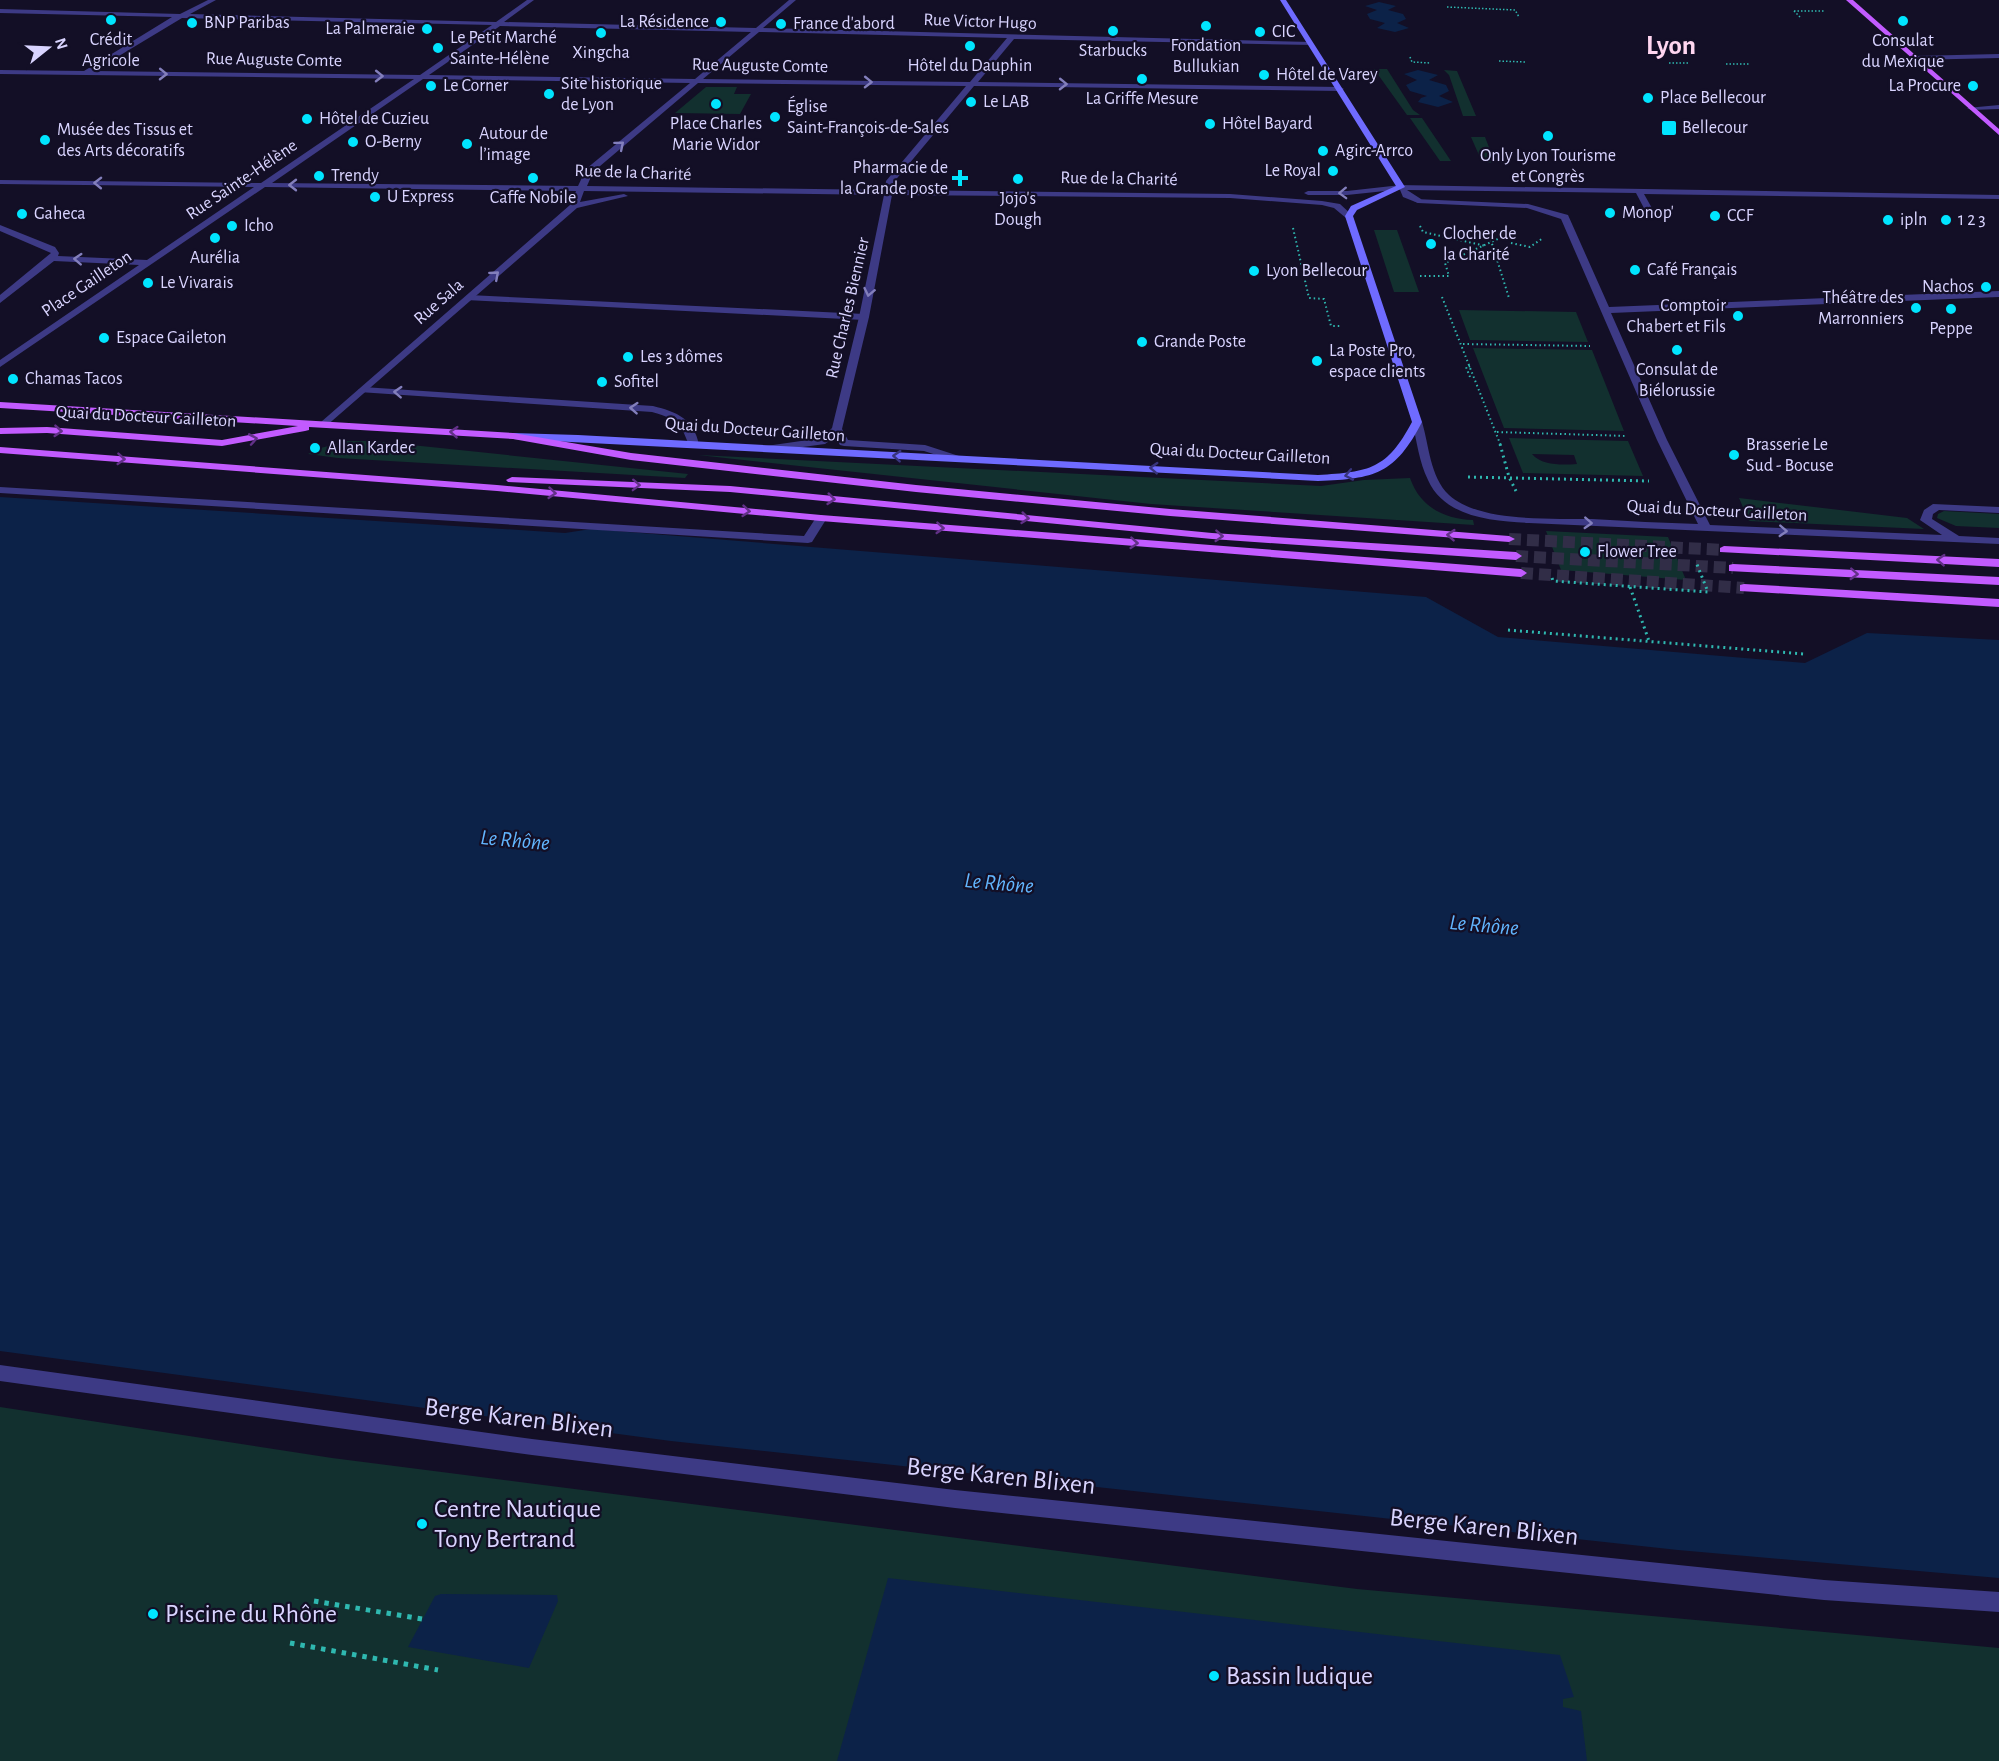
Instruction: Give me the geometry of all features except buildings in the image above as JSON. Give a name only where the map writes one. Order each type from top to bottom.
[{"type":"main road","points":[[1283,0],[1401,187],[1354,207],[1349,216],[1417,422]]},
{"type":"main road","points":[[1849,0],[1999,132]]},
{"type":"main road","name":"Quai du Docteur Gailleton","points":[[0,405],[513,436],[596,437],[757,450],[1336,477],[1364,472],[1385,463],[1401,451],[1417,422]]},
{"type":"main road","name":"Quai du Docteur Gailleton","points":[[0,431],[47,430],[222,443],[325,424]]},
{"type":"main road","name":"Quai du Docteur Gailleton","points":[[513,436],[575,450],[889,486],[1211,518],[1509,539]]},
{"type":"main road","name":"Quai du Docteur Gailleton","points":[[0,450],[497,488],[821,518],[1521,573]]},
{"type":"main road","name":"Quai du Docteur Gailleton","points":[[242,468],[730,489],[1212,536],[1516,556]]},
{"type":"main road","name":"Quai du Docteur Gailleton","points":[[1724,550],[1999,563]]},
{"type":"main road","points":[[1733,568],[1999,581]]},
{"type":"main road","points":[[1744,588],[1999,603]]},
{"type":"street","points":[[86,73],[213,0]]},
{"type":"street","name":"Rue Sainte-Hélène","points":[[147,263],[265,185],[531,0]]},
{"type":"street","name":"Rue Sala","points":[[325,424],[574,206],[589,171],[793,0]]},
{"type":"street","points":[[0,11],[11,5]]},
{"type":"street","name":"Rue Victor Hugo","points":[[0,11],[1311,44]]},
{"type":"street","name":"Rue Charles Biennier","points":[[837,429],[864,317],[888,194],[888,183],[1011,38]]},
{"type":"street","points":[[1914,58],[1999,56]]},
{"type":"street","name":"Rue Auguste Comte","points":[[0,72],[1340,89]]},
{"type":"street","points":[[1971,108],[1999,107]]},
{"type":"street","name":"Rue de la Charité","points":[[0,182],[582,187],[695,192],[1230,196],[1347,193],[1401,187]]},
{"type":"street","points":[[1401,187],[1625,187],[1638,190],[1999,197]]},
{"type":"street","points":[[1401,187],[1406,195],[1418,201],[1528,206],[1565,217],[1662,440],[1706,528]]},
{"type":"street","points":[[1638,190],[1649,210]]},
{"type":"street","name":"Rue Sala","points":[[574,206],[619,196],[695,192]]},
{"type":"street","name":"Rue de la Charité","points":[[1230,196],[1322,203],[1337,206],[1349,216]]},
{"type":"street","points":[[0,228],[52,249],[55,253],[52,258]]},
{"type":"street","name":"Place Gailleton","points":[[0,300],[52,258],[147,263]]},
{"type":"street","name":"Place Gailleton","points":[[0,363],[147,263]]},
{"type":"street","points":[[1605,310],[1999,294]]},
{"type":"street","points":[[469,298],[864,317]]},
{"type":"street","points":[[363,390],[515,398],[537,402],[653,409],[680,417],[692,430],[694,445]]},
{"type":"street","points":[[418,400],[507,404],[537,402]]},
{"type":"street","name":"Quai du Docteur Gailleton","points":[[1417,422],[1438,489],[1449,499],[1470,510],[1529,520],[1999,541]]},
{"type":"street","points":[[757,450],[825,441],[837,429],[844,443],[925,448],[958,459]]},
{"type":"street","points":[[0,490],[808,540],[821,518]]},
{"type":"street","name":"Quai du Docteur Gailleton","points":[[1957,539],[1926,520],[1928,512],[1937,506],[1999,510]]},
{"type":"street","name":"Berge Karen Blixen","points":[[0,1373],[532,1448],[955,1499],[1824,1590],[1999,1602]]},
{"type":"path","points":[[1447,7],[1515,10],[1519,17]]},
{"type":"path","points":[[1800,17],[1794,11],[1828,11]]},
{"type":"path","points":[[1410,57],[1412,62],[1430,63]]},
{"type":"path","points":[[1499,61],[1526,62]]},
{"type":"path","points":[[1669,63],[1690,63]]},
{"type":"path","points":[[1726,64],[1750,64]]},
{"type":"path","points":[[1298,226],[1293,227],[1309,298],[1323,299],[1331,326],[1342,326]]},
{"type":"path","points":[[1422,231],[1486,246]]},
{"type":"path","points":[[1478,231],[1488,231],[1509,298]]},
{"type":"path","points":[[1488,237],[1532,246]]},
{"type":"path","points":[[1420,276],[1449,276],[1445,263],[1500,240]]},
{"type":"path","points":[[1442,297],[1472,366],[1497,432],[1509,477],[1517,494]]},
{"type":"path","points":[[1463,344],[1599,346]]},
{"type":"path","points":[[1470,377],[1466,367],[1472,366]]},
{"type":"path","points":[[1497,432],[1637,436]]},
{"type":"path","points":[[1464,477],[1656,481]]},
{"type":"path","points":[[1549,571],[1553,581],[1708,592],[1695,558]]},
{"type":"path","points":[[1630,587],[1649,641]]},
{"type":"path","points":[[1508,630],[1804,654]]},
{"type":"path","points":[[314,1601],[422,1619]]},
{"type":"path","points":[[290,1643],[438,1670]]},
{"type":"green space","points":[[1374,69],[1387,69],[1413,110],[1420,115],[1407,115]]},
{"type":"green space","points":[[1444,70],[1457,71],[1476,116],[1463,116],[1449,75]]},
{"type":"green space","name":"Place Charles Marie Widor","points":[[706,87],[737,87],[734,94],[751,94],[740,114],[675,113]]},
{"type":"green space","points":[[1410,118],[1422,118],[1451,161],[1440,161]]},
{"type":"green space","points":[[1471,137],[1485,137],[1495,163],[1482,162]]},
{"type":"green space","points":[[1374,230],[1397,230],[1419,292],[1394,292]]},
{"type":"green space","points":[[1459,310],[1576,312],[1588,342],[1470,340]]},
{"type":"green space","points":[[1473,348],[1592,350],[1624,431],[1504,428]]},
{"type":"green space","points":[[1509,438],[1628,441],[1643,476],[1523,473]],"holes":[[[1532,454],[1574,455],[1577,464],[1547,463]]]},
{"type":"green space","points":[[347,441],[373,441],[688,474],[685,478],[338,458],[308,454],[317,449]]},
{"type":"green space","points":[[698,455],[1321,486],[1364,480],[1410,478],[1420,497],[1434,510],[1452,517],[1473,520],[1474,525],[1151,504]]},
{"type":"green space","points":[[1739,498],[1907,518],[1924,529],[1749,521]]},
{"type":"green space","points":[[1944,511],[1999,514],[1999,528],[1956,526],[1937,518],[1938,514]]},
{"type":"green space","points":[[1546,531],[1668,537],[1686,580],[1561,570]]},
{"type":"green space","name":"Centre Nautique Tony Bertrand","points":[[0,1407],[332,1458],[1357,1589],[1999,1648],[1999,1761],[0,1761]]},
{"type":"water","points":[[1379,2],[1396,6],[1388,10],[1403,14],[1406,19],[1397,23],[1409,28],[1395,32],[1377,28],[1385,23],[1370,19],[1367,14],[1377,10],[1365,6]]},
{"type":"water","points":[[1418,70],[1438,75],[1429,80],[1446,85],[1449,91],[1439,96],[1453,102],[1438,107],[1418,102],[1427,96],[1410,91],[1406,85],[1417,80],[1404,74]]},
{"type":"water","name":"Le Rhône","points":[[0,497],[565,533],[591,529],[1426,597],[1498,637],[1805,663],[1867,633],[1999,640],[1999,1578],[1678,1550],[671,1441],[0,1351]]},
{"type":"water","name":"Bassin ludique","points":[[888,1578],[1560,1655],[1574,1697],[1563,1699],[1563,1707],[1581,1711],[1587,1761],[837,1761]]},
{"type":"water","points":[[441,1594],[557,1595],[558,1601],[529,1668],[408,1647],[435,1596]]},
{"type":"tunnel","points":[[1509,539],[1724,550]]},
{"type":"tunnel","points":[[1516,556],[1733,568]]},
{"type":"tunnel","points":[[1521,573],[1744,588]]},
{"type":"place","name":"Crédit Agricole","points":[[111,20]]},
{"type":"place","name":"Consulat du Mexique","points":[[1903,21]]},
{"type":"place","name":"La Résidence","points":[[721,22]]},
{"type":"place","name":"BNP Paribas","points":[[192,23]]},
{"type":"place","name":"France d'abord","points":[[781,24]]},
{"type":"place","name":"Fondation Bullukian","points":[[1206,26]]},
{"type":"place","name":"La Palmeraie","points":[[427,29]]},
{"type":"place","name":"Starbucks","points":[[1113,31]]},
{"type":"place","name":"CIC","points":[[1260,32]]},
{"type":"place","name":"Xingcha","points":[[601,33]]},
{"type":"place","name":"Hôtel du Dauphin","points":[[970,46]]},
{"type":"place","name":"Le Petit Marché Sainte-Hélène","points":[[438,48]]},
{"type":"place","name":"Hôtel de Varey","points":[[1264,75]]},
{"type":"place","name":"La Griffe Mesure","points":[[1142,79]]},
{"type":"place","name":"Le Corner","points":[[431,86]]},
{"type":"place","name":"La Procure","points":[[1973,86]]},
{"type":"place","name":"Site historique de Lyon","points":[[549,94]]},
{"type":"place","name":"Place Bellecour","points":[[1648,98]]},
{"type":"place","name":"Le LAB","points":[[971,102]]},
{"type":"place","name":"Place Charles Marie Widor","points":[[716,104]]},
{"type":"place","name":"Église Saint-François-de-Sales","points":[[775,117]]},
{"type":"place","name":"Hôtel de Cuzieu","points":[[307,119]]},
{"type":"place","name":"Hôtel Bayard","points":[[1210,124]]},
{"type":"place","name":"Bellecour","points":[[1669,128]]},
{"type":"place","name":"Only Lyon Tourisme et Congrès","points":[[1548,136]]},
{"type":"place","name":"Musée des Tissus et des Arts décoratifs","points":[[45,140]]},
{"type":"place","name":"O-Berny","points":[[353,142]]},
{"type":"place","name":"Autour de l’image","points":[[467,144]]},
{"type":"place","name":"Agirc-Arrco","points":[[1323,151]]},
{"type":"place","name":"Le Royal","points":[[1333,171]]},
{"type":"place","name":"Trendy","points":[[319,176]]},
{"type":"place","name":"Caffe Nobile","points":[[533,178]]},
{"type":"place","name":"Pharmacie de la Grande poste","points":[[960,178]]},
{"type":"place","name":"Jojo's Dough","points":[[1018,179]]},
{"type":"place","name":"U Express","points":[[375,197]]},
{"type":"place","name":"Monop'","points":[[1610,213]]},
{"type":"place","name":"Gaheca","points":[[22,214]]},
{"type":"place","name":"CCF","points":[[1715,216]]},
{"type":"place","name":"ipln","points":[[1888,220]]},
{"type":"place","name":"1 2 3","points":[[1946,220]]},
{"type":"place","name":"Icho","points":[[232,226]]},
{"type":"place","name":"Aurélia","points":[[215,238]]},
{"type":"place","name":"Clocher de la Charité","points":[[1431,244]]},
{"type":"place","name":"Café Français","points":[[1635,270]]},
{"type":"place","name":"Lyon Bellecour","points":[[1254,271]]},
{"type":"place","name":"Le Vivarais","points":[[148,283]]},
{"type":"place","name":"Nachos","points":[[1986,287]]},
{"type":"place","name":"Théâtre des Marronniers","points":[[1916,308]]},
{"type":"place","name":"Peppe","points":[[1951,309]]},
{"type":"place","name":"Comptoir Chabert et Fils","points":[[1738,316]]},
{"type":"place","name":"Espace Gaileton","points":[[104,338]]},
{"type":"place","name":"Grande Poste","points":[[1142,342]]},
{"type":"place","name":"Consulat de Biélorussie","points":[[1677,350]]},
{"type":"place","name":"Les 3 dômes","points":[[628,357]]},
{"type":"place","name":"La Poste Pro, espace clients","points":[[1317,361]]},
{"type":"place","name":"Chamas Tacos","points":[[13,379]]},
{"type":"place","name":"Sofitel","points":[[602,382]]},
{"type":"place","name":"Allan Kardec","points":[[315,448]]},
{"type":"place","name":"Brasserie Le Sud - Bocuse","points":[[1734,455]]},
{"type":"place","name":"Flower Tree","points":[[1585,552]]},
{"type":"place","name":"Centre Nautique Tony Bertrand","points":[[422,1524]]},
{"type":"place","name":"Piscine du Rhône","points":[[153,1614]]},
{"type":"place","name":"Bassin ludique","points":[[1214,1676]]},
{"type":"district","name":"Lyon","points":[[1671,45]]}]
